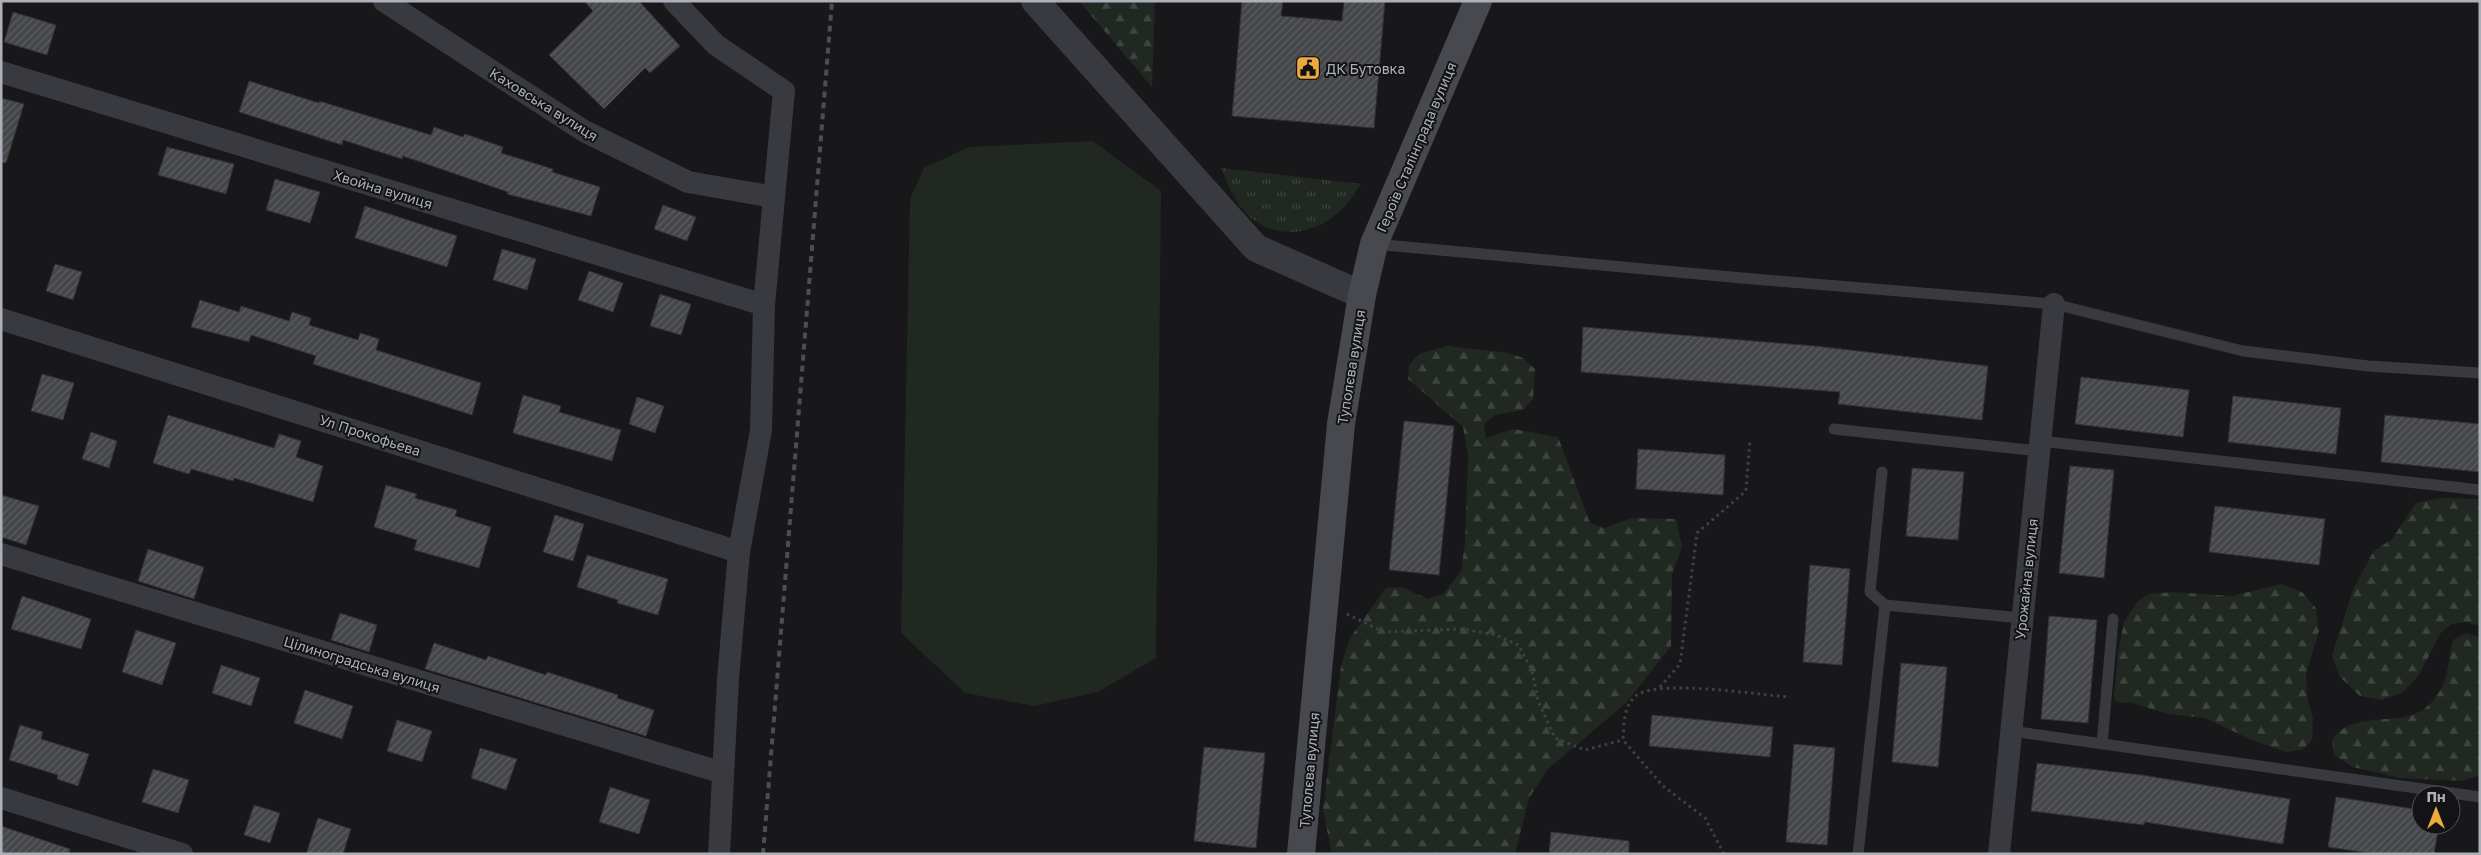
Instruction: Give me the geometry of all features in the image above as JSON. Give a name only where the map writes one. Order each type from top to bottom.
[{"type":"main road","name":"Героїв Сталінграда вулиця","points":[[1362,295],[1374,244],[1478,1]]},
{"type":"main road","name":"Туполєва вулиця","points":[[1300,854],[1341,424],[1362,295]]},
{"type":"street","name":"Каховська вулиця","points":[[384,1],[584,131],[688,182],[774,197]]},
{"type":"street","points":[[674,1],[716,45],[784,91],[764,305],[761,430],[739,552],[722,773],[719,854]]},
{"type":"street","name":"Туполєва вулиця","points":[[1035,1],[1256,248],[1362,295]]},
{"type":"street","name":"Хвойна вулиця","points":[[1,72],[764,305]]},
{"type":"street","name":"Урожайна вулиця","points":[[1999,854],[2054,304]]},
{"type":"street","name":"Ул Прокофьева","points":[[1,319],[739,552]]},
{"type":"street","name":"Цілиноградська вулиця","points":[[1,554],[722,773]]},
{"type":"street","points":[[1,798],[182,854]]},
{"type":"lane","points":[[1374,244],[1752,279],[2054,304],[2243,351],[2368,366],[2480,373]]},
{"type":"lane","points":[[1834,429],[2040,446],[2480,490]]},
{"type":"lane","points":[[1882,472],[1870,592],[1885,605],[2022,618]]},
{"type":"lane","points":[[1858,854],[1885,605]]},
{"type":"lane","points":[[2102,744],[2113,619]]},
{"type":"lane","points":[[2011,731],[2480,797]]},
{"type":"path","points":[[1659,688],[1680,664],[1697,533],[1746,491],[1750,439]]},
{"type":"path","points":[[1324,603],[1384,632],[1462,629],[1496,635],[1518,645],[1532,670],[1538,701],[1555,738],[1585,750],[1623,740]]},
{"type":"path","points":[[1724,854],[1705,818],[1662,786],[1623,740],[1625,711],[1637,695],[1659,688],[1790,697]]},
{"type":"green space","points":[[1079,1],[1155,1],[1152,87]]},
{"type":"green space","points":[[1093,141],[1161,191],[1156,658],[1098,692],[1034,706],[965,693],[901,633],[910,199],[924,168],[969,147]]},
{"type":"green space","points":[[1221,168],[1361,184],[1342,209],[1334,216],[1312,228],[1288,232],[1264,226],[1244,211],[1233,196]]},
{"type":"green space","points":[[1447,346],[1508,353],[1523,358],[1535,369],[1533,399],[1523,410],[1495,415],[1484,424],[1486,438],[1513,429],[1558,437],[1590,523],[1604,528],[1632,518],[1676,519],[1682,547],[1672,574],[1671,646],[1626,703],[1548,769],[1529,798],[1515,854],[1332,854],[1323,810],[1341,666],[1350,638],[1386,588],[1401,587],[1428,599],[1443,594],[1461,571],[1465,543],[1468,455],[1463,427],[1408,379],[1409,365],[1419,354]]},
{"type":"green space","points":[[2440,498],[2480,499],[2480,626],[2467,622],[2451,624],[2440,634],[2419,675],[2403,692],[2382,700],[2360,696],[2339,676],[2332,655],[2353,590],[2373,552],[2392,539],[2416,503]]},
{"type":"green space","points":[[2281,584],[2302,592],[2316,608],[2319,631],[2306,674],[2307,697],[2313,718],[2312,740],[2302,750],[2286,752],[2254,741],[2205,718],[2168,714],[2132,703],[2117,702],[2114,697],[2118,653],[2124,622],[2137,602],[2149,594],[2172,592],[2232,596]]},
{"type":"green space","points":[[2466,633],[2480,638],[2480,775],[2462,781],[2401,778],[2353,767],[2334,755],[2332,739],[2347,726],[2364,721],[2402,717],[2424,709],[2434,699],[2443,685],[2453,640]]},
{"type":"building","points":[[584,1],[639,1],[680,46],[650,73],[645,68],[604,109],[549,55],[593,11]]},
{"type":"building","name":"ДК Бутовка","points":[[1242,1],[1283,1],[1281,16],[1342,21],[1344,1],[1385,1],[1374,128],[1232,116]]},
{"type":"building","points":[[13,12],[56,25],[47,55],[4,42]]},
{"type":"building","points":[[249,81],[431,135],[434,127],[463,137],[465,134],[503,147],[501,153],[553,169],[552,172],[600,187],[591,216],[507,194],[508,192],[403,156],[402,159],[343,140],[342,145],[239,112]]},
{"type":"building","points":[[1,98],[24,104],[6,163],[1,162]]},
{"type":"building","points":[[167,147],[234,164],[226,194],[158,175]]},
{"type":"building","points":[[275,179],[320,192],[310,223],[266,210]]},
{"type":"building","points":[[663,205],[696,217],[687,241],[654,229]]},
{"type":"building","points":[[365,206],[457,236],[447,267],[355,238]]},
{"type":"building","points":[[502,249],[536,259],[527,290],[493,280]]},
{"type":"building","points":[[55,264],[82,272],[73,300],[46,291]]},
{"type":"building","points":[[589,271],[623,283],[613,312],[578,300]]},
{"type":"building","points":[[660,294],[691,304],[681,335],[650,326]]},
{"type":"building","points":[[200,300],[239,312],[241,306],[289,321],[292,312],[311,318],[309,325],[358,340],[360,333],[379,339],[376,350],[481,383],[472,415],[313,364],[316,356],[251,335],[249,342],[191,327]]},
{"type":"building","points":[[1583,327],[1815,346],[1988,366],[1982,420],[1838,404],[1840,392],[1581,372]]},
{"type":"building","points":[[42,374],[74,383],[63,420],[31,411]]},
{"type":"building","points":[[2081,377],[2189,390],[2183,437],[2075,424]]},
{"type":"building","points":[[523,395],[561,406],[559,412],[621,430],[612,461],[513,433]]},
{"type":"building","points":[[2233,396],[2341,408],[2336,454],[2228,442]]},
{"type":"building","points":[[637,397],[664,406],[655,433],[629,424]]},
{"type":"building","points":[[168,415],[274,448],[279,434],[301,441],[296,457],[323,466],[313,502],[234,478],[233,481],[191,469],[189,474],[153,463]]},
{"type":"building","points":[[2385,415],[2480,424],[2480,472],[2381,462]]},
{"type":"building","points":[[1404,421],[1454,426],[1439,575],[1389,570]]},
{"type":"building","points":[[91,432],[117,441],[109,468],[82,459]]},
{"type":"building","points":[[1638,449],[1725,455],[1723,495],[1636,489]]},
{"type":"building","points":[[2070,466],[2114,470],[2104,578],[2059,573]]},
{"type":"building","points":[[1912,468],[1964,472],[1958,540],[1906,536]]},
{"type":"building","points":[[386,485],[417,494],[415,498],[457,510],[455,516],[491,527],[479,568],[414,550],[417,540],[374,527]]},
{"type":"building","points":[[1,495],[39,506],[26,545],[1,537]]},
{"type":"building","points":[[2215,506],[2325,519],[2319,565],[2209,552]]},
{"type":"building","points":[[555,515],[584,524],[573,561],[543,552]]},
{"type":"building","points":[[148,549],[204,567],[194,599],[138,581]]},
{"type":"building","points":[[587,555],[668,579],[658,615],[617,603],[618,600],[577,587]]},
{"type":"building","points":[[1810,565],[1850,569],[1842,665],[1803,662]]},
{"type":"building","points":[[22,596],[91,619],[81,649],[11,629]]},
{"type":"building","points":[[340,613],[377,625],[369,652],[331,640]]},
{"type":"building","points":[[2049,616],[2097,620],[2088,723],[2041,719]]},
{"type":"building","points":[[136,630],[176,643],[162,685],[122,672]]},
{"type":"building","points":[[434,643],[486,660],[488,656],[546,675],[547,672],[618,695],[617,698],[654,710],[646,736],[425,669]]},
{"type":"building","points":[[1901,663],[1947,667],[1938,767],[1892,762]]},
{"type":"building","points":[[221,665],[260,678],[251,706],[212,693]]},
{"type":"building","points":[[305,690],[353,706],[342,739],[294,723]]},
{"type":"building","points":[[1652,715],[1773,727],[1770,757],[1649,746]]},
{"type":"building","points":[[397,720],[432,731],[422,762],[387,751]]},
{"type":"building","points":[[20,725],[43,732],[41,739],[89,754],[78,786],[57,779],[58,775],[9,760]]},
{"type":"building","points":[[1794,744],[1835,748],[1827,845],[1786,842]]},
{"type":"building","points":[[1204,747],[1265,753],[1256,848],[1194,841]]},
{"type":"building","points":[[480,748],[517,759],[506,790],[471,778]]},
{"type":"building","points":[[2037,763],[2142,775],[2290,799],[2283,844],[2145,822],[2144,825],[2031,811]]},
{"type":"building","points":[[153,769],[189,780],[178,813],[142,802]]},
{"type":"building","points":[[610,787],[650,800],[639,834],[599,822]]},
{"type":"building","points":[[2336,797],[2411,808],[2411,835],[2437,835],[2434,854],[2375,854],[2328,847]]},
{"type":"building","points":[[254,805],[280,813],[270,843],[244,835]]},
{"type":"building","points":[[318,818],[351,829],[343,854],[306,854]]},
{"type":"building","points":[[1,826],[70,849],[69,854],[1,854]]},
{"type":"building","points":[[1551,832],[1629,841],[1629,854],[1549,854]]},
{"type":"railway","points":[[763,854],[832,1]]},
{"type":"place","name":"ДК Бутовка","points":[[1308,68]]}]
